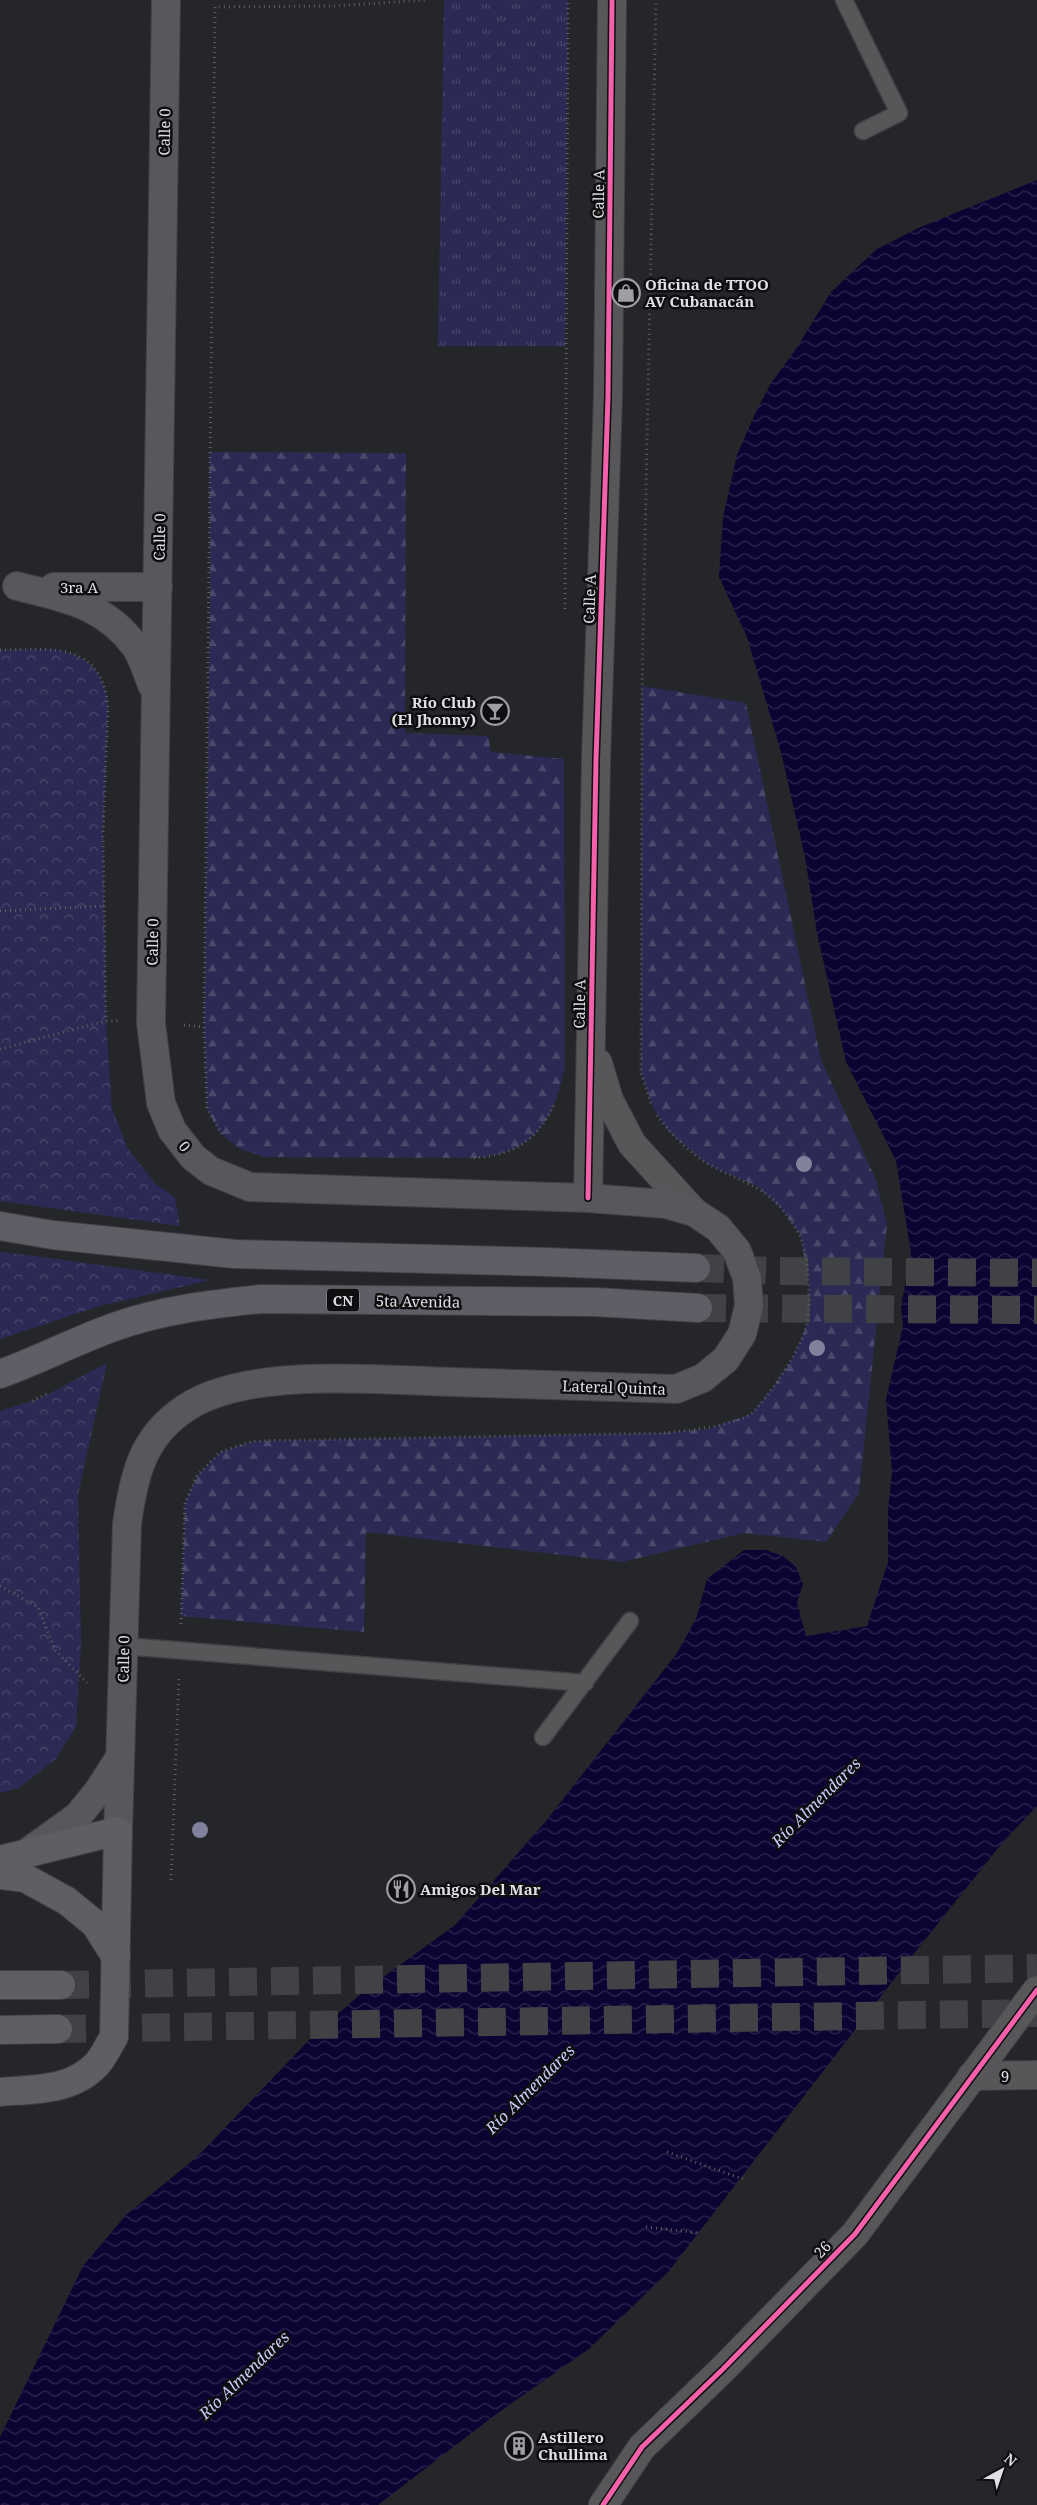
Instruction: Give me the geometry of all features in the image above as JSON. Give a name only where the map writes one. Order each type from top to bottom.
[{"type":"highway","points":[[0,1226],[53,1235],[235,1254],[696,1268]]},
{"type":"highway","name":"5ta Avenida","points":[[0,1374],[113,1327],[146,1317],[214,1303],[261,1299],[585,1302],[698,1308]]},
{"type":"main road","name":"Calle 0","points":[[155,1074],[151,1023],[166,0]]},
{"type":"main road","name":"3ra A","points":[[9,587],[158,586]]},
{"type":"main road","points":[[9,587],[79,602],[106,618],[136,647],[157,695]]},
{"type":"main road","name":"0","points":[[155,1074],[161,1103],[172,1130],[193,1157],[211,1171],[250,1187]]},
{"type":"main road","name":"Lateral Quinta","points":[[132,1487],[142,1455],[163,1427],[193,1404],[225,1389],[274,1381],[354,1379],[676,1389],[704,1378],[726,1359],[742,1334],[749,1306],[747,1278],[737,1251],[718,1228],[694,1212],[666,1204],[588,1198],[250,1187]]},
{"type":"main road","name":"Calle 0","points":[[118,1831],[124,1646],[124,1573],[132,1487]]},
{"type":"main road","points":[[28,1852],[78,1816],[99,1790],[120,1757]]},
{"type":"main road","points":[[0,1860],[118,1831],[114,2037],[98,2063],[83,2077],[61,2087],[0,2092]]},
{"type":"main road","points":[[0,1874],[25,1878],[67,1901],[95,1924],[116,1957]]},
{"type":"main road","points":[[0,1985],[60,1985]]},
{"type":"main road","points":[[0,2030],[58,2029]]},
{"type":"street","name":"Calle A","points":[[588,1198],[597,750],[608,396],[612,0]]},
{"type":"street","points":[[591,1043],[609,1100],[632,1144],[694,1212]]},
{"type":"street","name":"26","points":[[603,2505],[642,2446],[723,2369],[855,2234],[1037,1990]]},
{"type":"street","name":"9","points":[[972,2076],[1037,2075]]},
{"type":"lane","points":[[844,0],[899,113],[863,131]]},
{"type":"lane","points":[[543,1737],[630,1621]]},
{"type":"lane","points":[[124,1646],[585,1683]]},
{"type":"path","points":[[226,1138],[219,1132],[207,1108],[204,1027],[215,7],[333,6],[426,0]]},
{"type":"path","points":[[565,612],[568,0]]},
{"type":"path","points":[[171,1880],[186,1503],[197,1476],[220,1452],[254,1442],[664,1434],[708,1429],[751,1414],[774,1386],[808,1325],[809,1283],[800,1235],[782,1208],[758,1186],[710,1166],[670,1133],[653,1108],[641,1073],[642,686],[656,0]]},
{"type":"path","points":[[0,650],[52,649],[70,652],[86,660],[99,673],[107,689],[108,707],[103,832],[106,1021]]},
{"type":"path","points":[[0,911],[104,906]]},
{"type":"path","points":[[0,1050],[106,1021],[204,1027]]},
{"type":"path","points":[[465,1158],[500,1155],[530,1140],[547,1120],[555,1103]]},
{"type":"path","points":[[0,1586],[38,1606],[54,1650],[94,1690],[122,1702]]},
{"type":"path","points":[[667,2152],[742,2178]]},
{"type":"path","points":[[646,2227],[699,2233]]},
{"type":"green space","points":[[444,0],[568,0],[565,346],[438,346]]},
{"type":"green space","points":[[209,452],[406,453],[405,733],[488,736],[491,752],[564,759],[565,1066],[560,1086],[547,1118],[538,1131],[527,1141],[513,1149],[496,1155],[475,1158],[265,1157],[240,1149],[219,1132],[207,1108],[204,1027],[210,587]]},
{"type":"green space","points":[[52,649],[76,655],[85,660],[98,674],[106,694],[108,707],[103,833],[106,1021],[112,1108],[128,1149],[156,1184],[175,1197],[180,1226],[0,1201],[0,650]]},
{"type":"green space","points":[[642,686],[746,703],[821,1060],[876,1180],[887,1224],[859,1493],[826,1542],[744,1533],[622,1562],[366,1532],[364,1632],[181,1616],[185,1503],[197,1476],[220,1452],[254,1441],[664,1433],[708,1429],[751,1414],[774,1386],[792,1359],[807,1325],[809,1283],[800,1235],[781,1208],[757,1186],[710,1166],[670,1133],[653,1108],[641,1073]]},
{"type":"green space","points":[[0,1252],[210,1280],[100,1306],[0,1339]]},
{"type":"green space","points":[[107,1363],[78,1495],[81,1643],[76,1727],[56,1759],[19,1788],[0,1793],[0,1411],[41,1398]]},
{"type":"water","name":"Río Almendares","points":[[1037,180],[1037,1806],[1003,1842],[912,1956],[669,2271],[589,2349],[495,2415],[378,2505],[0,2505],[0,2437],[83,2266],[126,2215],[197,2157],[312,2037],[363,1992],[455,1925],[546,1821],[677,1653],[696,1619],[707,1579],[744,1550],[766,1550],[783,1556],[796,1567],[803,1584],[797,1602],[806,1636],[867,1626],[888,1562],[888,1509],[892,1472],[886,1399],[903,1326],[901,1307],[911,1253],[896,1161],[846,1062],[817,933],[805,857],[781,752],[747,637],[719,577],[723,517],[737,455],[754,416],[771,383],[794,352],[831,292],[877,249],[918,228]]},
{"type":"tunnel","points":[[696,1268],[773,1271],[1037,1273]]},
{"type":"tunnel","points":[[698,1308],[1037,1310]]},
{"type":"tunnel","points":[[61,1985],[1037,1968]]},
{"type":"tunnel","points":[[58,2029],[1037,2013]]},
{"type":"cycle path","points":[[588,1198],[596,760],[608,396],[612,0]]},
{"type":"cycle path","points":[[603,2505],[642,2447],[723,2369],[855,2234],[1037,1990]]},
{"type":"place","name":"Oficina de TTOO AV Cubanacán","points":[[626,293]]},
{"type":"place","name":"Río Club (El Jhonny)","points":[[495,711]]},
{"type":"place","name":"Amigos Del Mar","points":[[401,1889]]},
{"type":"place","name":"Astillero Chullima","points":[[519,2446]]}]
